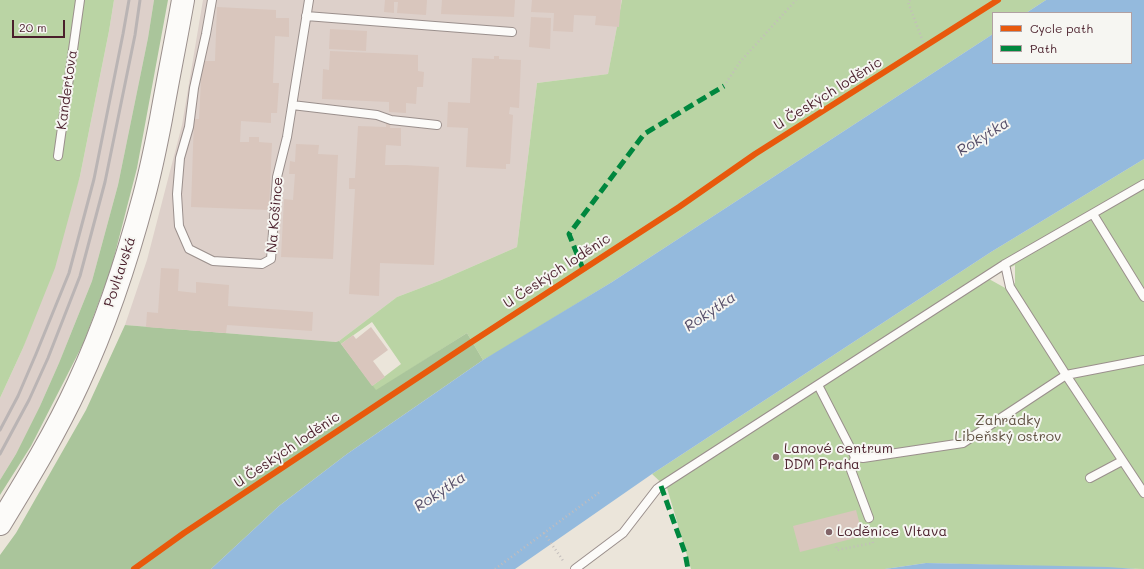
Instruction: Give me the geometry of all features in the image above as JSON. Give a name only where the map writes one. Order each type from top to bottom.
[{"type":"main road","name":"Povltavská","points":[[0,524],[32,472],[58,424],[78,384],[105,320],[127,255],[154,155],[183,0]]},
{"type":"lane","name":"Kandertova","points":[[58,156],[80,0]]},
{"type":"lane","name":"Na Košince","points":[[212,0],[194,88],[189,127],[180,158],[177,194],[179,226],[188,249],[213,261],[262,264],[271,259],[277,177],[287,137],[309,0]]},
{"type":"lane","points":[[306,16],[512,32]]},
{"type":"lane","points":[[292,105],[377,114],[391,120],[438,125]]},
{"type":"lane","points":[[575,569],[623,533],[660,486],[1005,264],[1144,184]]},
{"type":"lane","points":[[1093,214],[1144,297]]},
{"type":"lane","points":[[1005,264],[1010,287],[1144,493]]},
{"type":"lane","points":[[855,457],[863,458],[963,443],[1066,375],[1144,360]]},
{"type":"lane","points":[[818,385],[855,457],[851,470],[869,518]]},
{"type":"lane","points":[[1090,478],[1122,461]]},
{"type":"path","points":[[724,86],[740,62],[796,0]]},
{"type":"path","points":[[910,0],[908,2],[925,47]]},
{"type":"path","points":[[918,51],[932,42]]},
{"type":"path","points":[[495,569],[601,491]]},
{"type":"path","points":[[544,533],[565,563]]},
{"type":"path","points":[[836,547],[837,550],[873,543]]},
{"type":"shaded area","points":[[114,0],[154,0],[148,38],[118,185],[92,281],[40,406],[16,454],[0,480],[0,398],[23,348],[80,176]]},
{"type":"shaded area","points":[[203,0],[622,0],[608,74],[537,83],[517,247],[439,281],[397,297],[336,342],[125,325],[147,260],[182,125]]},
{"type":"green space","points":[[0,0],[114,0],[80,176],[55,268],[23,348],[0,398]]},
{"type":"green space","points":[[154,0],[168,0],[137,168],[111,269],[84,342],[31,446],[0,495],[0,480],[16,454],[40,406],[92,281],[118,185],[148,38]]},
{"type":"green space","points":[[622,0],[1046,0],[1028,12],[992,12],[992,35],[612,282],[498,352],[483,360],[467,333],[376,391],[372,386],[401,364],[372,322],[341,344],[339,341],[397,297],[439,281],[517,247],[537,83],[608,74]]},
{"type":"green space","name":"Zahrádky Libeňský ostrov","points":[[1144,159],[1144,569],[926,563],[885,569],[691,569],[667,488],[652,474],[991,252]],"holes":[[[1015,265],[1015,283],[1007,289],[989,279]]]},
{"type":"green space","points":[[125,325],[336,342],[339,341],[376,390],[467,333],[483,360],[347,454],[279,506],[211,569],[0,569],[0,555],[16,533],[86,410]]},
{"type":"water","name":"Rokytka","points":[[1046,0],[1144,0],[1144,159],[991,252],[652,474],[515,569],[211,569],[279,506],[347,454],[483,360],[612,282],[992,35],[992,64],[1132,64],[1132,12],[1028,12]]},
{"type":"water","points":[[926,563],[1108,567],[1136,569],[885,569]]},
{"type":"building","points":[[385,0],[427,0],[426,15],[397,13],[398,2],[394,2],[394,13],[384,12]]},
{"type":"building","points":[[442,0],[515,0],[514,17],[441,14]]},
{"type":"building","points":[[532,0],[621,0],[619,27],[595,25],[596,16],[574,15],[573,32],[553,31],[554,13],[531,12]]},
{"type":"building","points":[[217,7],[276,10],[276,18],[289,18],[289,37],[275,36],[273,83],[279,83],[277,113],[271,113],[271,123],[241,121],[240,142],[249,142],[249,137],[259,137],[259,142],[272,143],[269,210],[191,207],[194,119],[199,119],[202,61],[215,61]]},
{"type":"building","points":[[531,17],[551,18],[550,49],[529,47]]},
{"type":"building","points":[[330,29],[367,31],[366,51],[329,49]]},
{"type":"building","points":[[330,51],[418,55],[418,71],[424,72],[423,87],[417,87],[416,104],[406,103],[406,113],[389,112],[389,102],[322,99],[323,69],[329,70]]},
{"type":"building","points":[[494,56],[499,56],[499,59],[521,60],[519,108],[510,107],[509,114],[513,115],[510,164],[506,164],[506,169],[466,167],[468,128],[447,127],[448,102],[470,103],[472,58],[494,59]]},
{"type":"building","points":[[386,123],[391,123],[390,128],[401,128],[401,146],[386,145],[385,165],[439,167],[434,265],[380,263],[379,296],[349,294],[355,189],[349,189],[349,178],[355,178],[358,126],[386,127]]},
{"type":"building","points":[[296,144],[319,145],[318,154],[338,155],[333,259],[281,257],[284,199],[293,200],[295,174],[289,174],[290,161],[295,162]]},
{"type":"building","points":[[161,268],[179,269],[178,291],[196,293],[196,282],[229,285],[228,306],[313,312],[312,331],[227,325],[226,333],[146,327],[147,312],[158,313]]},
{"type":"building","points":[[371,327],[388,350],[373,361],[385,377],[372,386],[341,344],[353,335],[356,339]]},
{"type":"building","points":[[856,510],[863,536],[800,552],[793,526]]},
{"type":"railway","points":[[0,430],[18,396],[69,273],[94,179],[129,0]]},
{"type":"railway","points":[[0,454],[29,400],[48,358],[80,276],[105,182],[135,35],[140,0]]},
{"type":"marked path","points":[[583,269],[569,234],[644,134],[724,86]]},
{"type":"marked path","points":[[661,486],[685,553],[688,569]]},
{"type":"cycle path","name":"U Českých loděnic","points":[[134,569],[184,533],[470,343],[679,207],[755,154],[998,0]]},
{"type":"place","name":"Lanové centrum DDM Praha","points":[[776,457]]},
{"type":"place","name":"Loděnice Vltava","points":[[829,532]]}]
